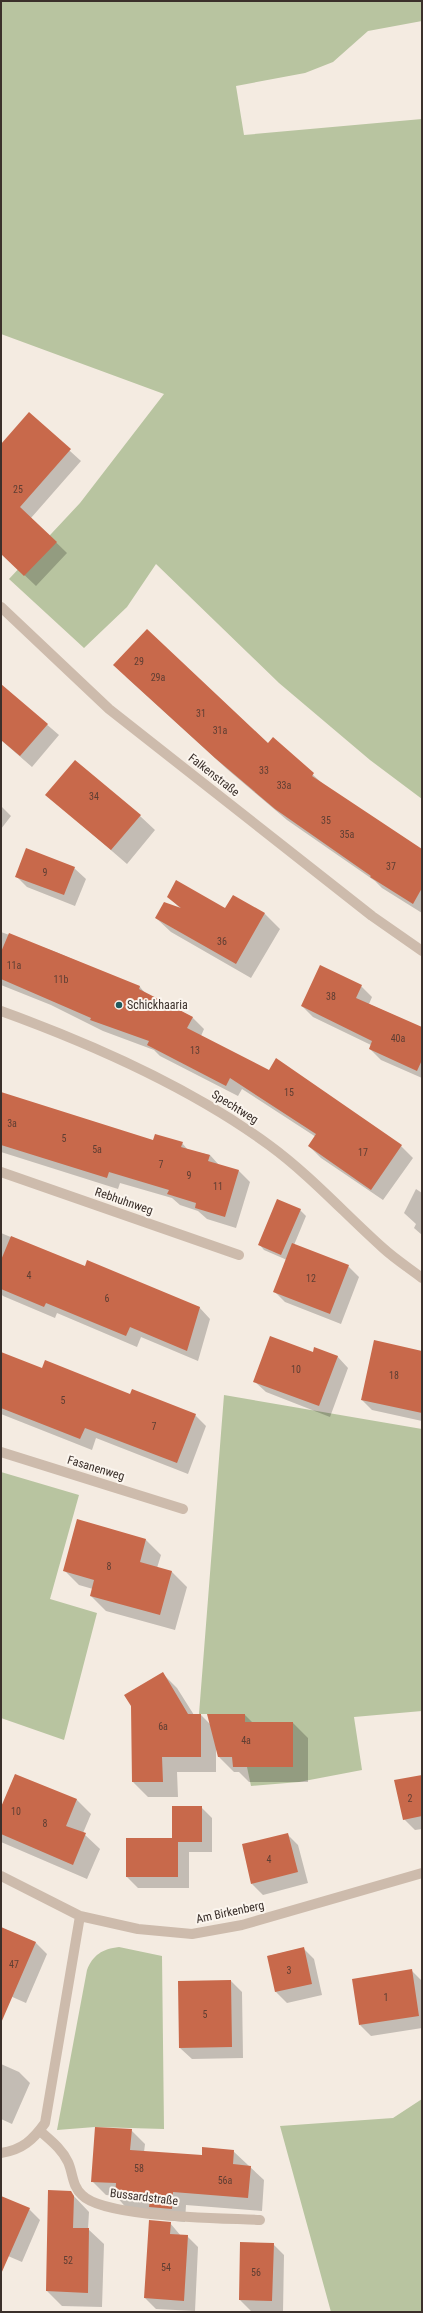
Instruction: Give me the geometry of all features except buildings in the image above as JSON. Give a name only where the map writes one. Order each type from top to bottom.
[{"type":"street","name":"Falkenstraße","points":[[1,607],[109,709],[372,916],[422,951]]},
{"type":"street","name":"Spechtweg","points":[[1,1011],[49,1028],[114,1058],[169,1084],[232,1120],[269,1145],[302,1172],[384,1250],[422,1278]]},
{"type":"street","name":"Rebhuhnweg","points":[[1,1172],[239,1255]]},
{"type":"street","name":"Fasanenweg","points":[[1,1452],[183,1509]]},
{"type":"street","name":"Am Birkenberg","points":[[1,1876],[80,1916],[138,1929],[192,1934],[242,1925],[422,1873]]},
{"type":"street","points":[[1,2154],[23,2148],[40,2131],[45,2123],[80,1916]]},
{"type":"street","name":"Bussardstraße","points":[[40,2131],[60,2149],[68,2162],[73,2182],[81,2195],[93,2203],[140,2212],[260,2220]]},
{"type":"green space","points":[[1,1],[422,1],[422,21],[368,31],[333,62],[305,73],[236,86],[244,135],[422,119],[422,799],[370,760],[279,683],[156,564],[127,607],[84,648],[9,579],[80,503],[164,394],[1,334]]},
{"type":"green space","points":[[224,1395],[422,1429],[422,1711],[354,1717],[362,1770],[299,1782],[251,1786],[247,1767],[293,1767],[293,1722],[245,1722],[245,1714],[199,1714]]},
{"type":"green space","points":[[1,1472],[79,1495],[50,1599],[97,1613],[64,1740],[1,1718]]},
{"type":"green space","points":[[119,1947],[162,1956],[164,2129],[95,2127],[57,2130],[87,1970],[92,1960],[103,1951]]},
{"type":"green space","points":[[422,2099],[422,2312],[331,2312],[280,2126],[393,2118]]},
{"type":"place","name":"Schickhaaria","points":[[119,1005]]}]
